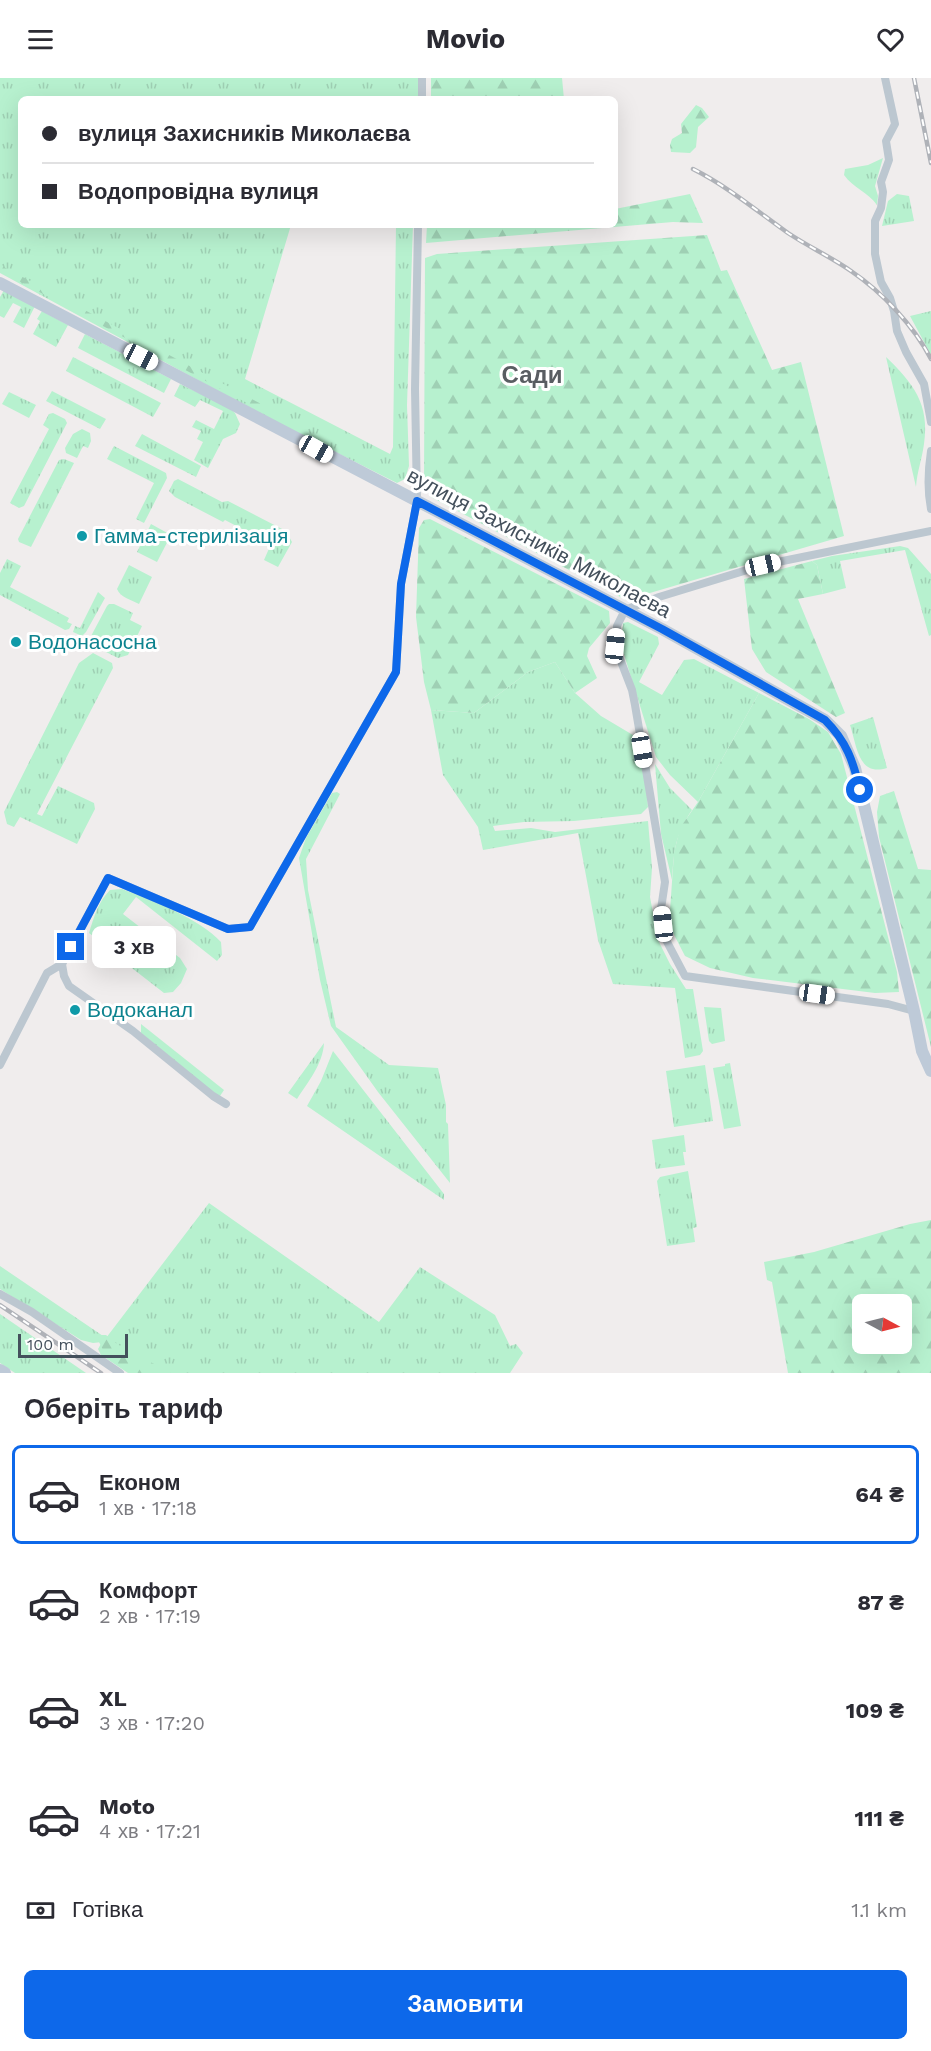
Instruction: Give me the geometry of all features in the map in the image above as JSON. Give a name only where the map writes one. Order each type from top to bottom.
[{"type":"street","points":[[422,78],[422,96]]},
{"type":"street","points":[[885,78],[895,124],[886,141],[889,160],[881,182],[883,192],[881,208],[875,222],[874,254],[881,282],[894,311],[897,331],[924,384],[931,422]]},
{"type":"street","points":[[0,1065],[47,973],[62,964],[108,878],[228,929],[250,927],[396,672],[401,584],[417,501],[415,389],[418,228]]},
{"type":"street","name":"вулиця Захисників Миколаєва","points":[[0,283],[625,610],[825,720],[841,736],[855,768],[922,1051],[931,1071]]},
{"type":"street","points":[[931,451],[928,468],[928,494],[931,509]]},
{"type":"street","points":[[914,1011],[888,1004],[685,976],[664,938],[662,909],[665,882],[632,690],[615,646],[617,626],[625,610],[659,597],[763,565],[931,531]]},
{"type":"street","points":[[62,964],[63,976],[69,986],[133,1031],[226,1104]]},
{"type":"street","points":[[0,1294],[32,1312],[120,1373]]},
{"type":"street","points":[[0,1370],[5,1373]]},
{"type":"green space","points":[[0,78],[419,78],[418,96],[18,96],[18,228],[290,228],[245,379],[390,454],[393,447],[396,228],[413,228],[407,405],[409,466],[405,479],[397,483],[270,419],[0,273]]},
{"type":"green space","points":[[431,78],[562,78],[564,96],[431,96]]},
{"type":"green space","points":[[696,105],[702,108],[709,117],[698,127],[696,147],[690,153],[671,152],[672,139],[682,133],[681,124]]},
{"type":"green space","points":[[883,158],[875,186],[878,196],[877,205],[844,175],[845,169],[868,165]]},
{"type":"green space","points":[[690,194],[703,223],[673,222],[618,227],[618,208]]},
{"type":"green space","points":[[897,194],[909,196],[914,221],[882,226],[888,201]]},
{"type":"green space","points":[[427,228],[602,228],[426,243]]},
{"type":"green space","points":[[707,235],[721,271],[727,270],[772,370],[801,362],[844,536],[626,600],[431,497],[424,485],[425,258],[437,254]]},
{"type":"green space","points":[[0,265],[265,406],[266,413],[0,271]]},
{"type":"green space","points":[[4,290],[35,306],[24,328],[13,322],[21,307],[13,303],[4,318],[0,316],[0,297]]},
{"type":"green space","points":[[42,311],[68,325],[56,347],[33,334]]},
{"type":"green space","points":[[931,311],[931,355],[910,316]]},
{"type":"green space","points":[[85,334],[171,379],[164,393],[78,348]]},
{"type":"green space","points":[[73,357],[161,403],[153,417],[66,371]]},
{"type":"green space","points":[[886,357],[911,385],[922,406],[924,444],[916,487]]},
{"type":"green space","points":[[180,384],[230,408],[240,424],[236,433],[223,439],[208,468],[194,460],[203,442],[197,439],[201,431],[192,427],[196,420],[214,429],[223,411],[200,400],[195,407],[174,396]]},
{"type":"green space","points":[[52,391],[106,419],[100,429],[46,401]]},
{"type":"green space","points":[[9,392],[36,405],[29,418],[2,404]]},
{"type":"green space","points":[[53,413],[65,419],[67,423],[24,506],[19,508],[10,503],[49,429],[43,425],[49,414]]},
{"type":"green space","points":[[82,429],[90,433],[91,441],[88,448],[83,446],[77,458],[66,453],[65,448],[73,434]]},
{"type":"green space","points":[[142,434],[201,466],[196,477],[135,446]]},
{"type":"green space","points":[[114,446],[166,473],[167,478],[144,523],[136,519],[154,483],[107,459]]},
{"type":"green space","points":[[64,459],[74,463],[31,547],[19,542],[18,539],[59,460]]},
{"type":"green space","points":[[178,479],[222,502],[228,501],[286,531],[292,542],[278,567],[264,560],[271,544],[175,497],[169,491],[174,481]]},
{"type":"green space","points":[[430,519],[609,611],[610,623],[589,648],[587,656],[597,678],[575,693],[555,662],[528,672],[474,713],[431,710],[424,682],[416,617],[419,528],[424,520]]},
{"type":"green space","points":[[151,524],[171,535],[157,562],[137,552]]},
{"type":"green space","points":[[900,546],[908,548],[931,574],[931,635],[929,636],[905,550],[840,561],[846,588],[823,594],[817,565],[812,561]]},
{"type":"green space","points":[[7,559],[21,566],[10,587],[69,618],[67,622],[72,624],[69,629],[65,630],[0,595],[0,573]]},
{"type":"green space","points":[[812,561],[817,565],[823,594],[798,599],[845,713],[836,717],[766,672],[752,649],[744,579]]},
{"type":"green space","points":[[129,565],[152,577],[139,604],[123,596],[117,589]]},
{"type":"green space","points":[[98,592],[105,598],[86,632],[82,636],[73,632],[75,626],[80,628]]},
{"type":"green space","points":[[109,604],[133,613],[130,620],[142,626],[128,655],[118,658],[96,647],[90,638]]},
{"type":"green space","points":[[628,622],[658,637],[659,644],[639,682],[662,695],[684,660],[694,659],[759,693],[698,802],[670,775],[656,757],[621,645],[623,623]]},
{"type":"green space","points":[[93,653],[112,663],[113,668],[37,814],[42,816],[58,786],[94,803],[95,809],[77,844],[20,817],[14,827],[7,824],[4,812],[79,663]]},
{"type":"green space","points":[[555,662],[575,693],[601,716],[643,741],[648,807],[641,814],[493,826],[495,831],[531,828],[555,832],[648,821],[652,868],[650,897],[658,940],[686,989],[693,989],[703,1051],[700,1055],[685,1058],[675,988],[613,984],[598,940],[578,833],[483,850],[478,827],[443,775],[431,710],[474,713],[528,672]]},
{"type":"green space","points":[[759,693],[809,719],[828,732],[841,754],[897,972],[899,992],[875,993],[753,978],[710,968],[685,956],[669,925],[674,853],[680,828],[698,802]]},
{"type":"green space","points":[[873,717],[887,768],[877,770],[864,764],[860,758],[850,725]]},
{"type":"green space","points":[[655,764],[670,788],[692,810],[676,843],[672,880],[661,834]]},
{"type":"green space","points":[[894,791],[918,869],[931,870],[931,1047],[879,837],[877,812],[880,796]]},
{"type":"green space","points":[[332,793],[340,794],[306,859],[308,890],[336,1027],[389,1065],[438,1068],[448,1124],[450,1183],[378,1092],[331,1026],[320,980],[299,858],[306,838]]},
{"type":"green space","points":[[122,889],[161,905],[201,926],[221,942],[222,955],[217,961],[136,897],[123,914],[180,958],[187,969],[181,983],[173,992],[164,993],[119,958],[127,947],[109,933],[101,942],[89,933],[102,900],[110,890]]},
{"type":"green space","points":[[704,1007],[721,1008],[725,1041],[712,1044],[709,1041]]},
{"type":"green space","points":[[141,1024],[224,1090],[220,1096],[217,1096],[141,1033]]},
{"type":"green space","points":[[324,1043],[318,1065],[297,1099],[288,1093]]},
{"type":"green space","points":[[333,1051],[444,1194],[444,1200],[307,1106],[321,1081]]},
{"type":"green space","points":[[730,1063],[741,1126],[724,1129],[713,1068]]},
{"type":"green space","points":[[705,1065],[713,1121],[674,1127],[666,1071]]},
{"type":"green space","points":[[684,1135],[685,1165],[656,1169],[652,1140]]},
{"type":"green space","points":[[688,1171],[697,1227],[693,1228],[695,1242],[667,1246],[657,1181],[660,1177]]},
{"type":"green space","points":[[209,1203],[379,1322],[420,1267],[495,1315],[510,1346],[516,1344],[523,1353],[510,1373],[128,1373],[101,1355],[98,1349],[102,1342],[93,1343],[81,1340],[0,1289],[0,1266],[106,1338]]},
{"type":"green space","points":[[931,1220],[931,1373],[788,1373],[772,1282],[767,1280],[764,1262],[814,1252]]},
{"type":"green space","points":[[0,1314],[86,1373],[15,1373],[0,1363]]},
{"type":"green space","points":[[101,1335],[106,1335],[117,1344],[171,1373],[129,1373],[107,1358],[99,1342]]},
{"type":"railway","points":[[914,78],[931,163]]},
{"type":"railway","points":[[693,169],[730,191],[788,233],[863,279],[906,322],[931,359]]},
{"type":"railway","points":[[0,1305],[101,1373]]},
{"type":"place","name":"Гамма-стерилізація","points":[[82,536]]},
{"type":"place","name":"Водонасосна","points":[[16,642]]},
{"type":"place","name":"Водоканал","points":[[75,1010]]},
{"type":"district","name":"Сади","points":[[532,375]]},
{"type":"route","points":[[71,947],[108,878],[228,929],[250,927],[396,672],[401,584],[417,501],[662,629],[825,720],[841,736],[855,768],[860,790]]}]
